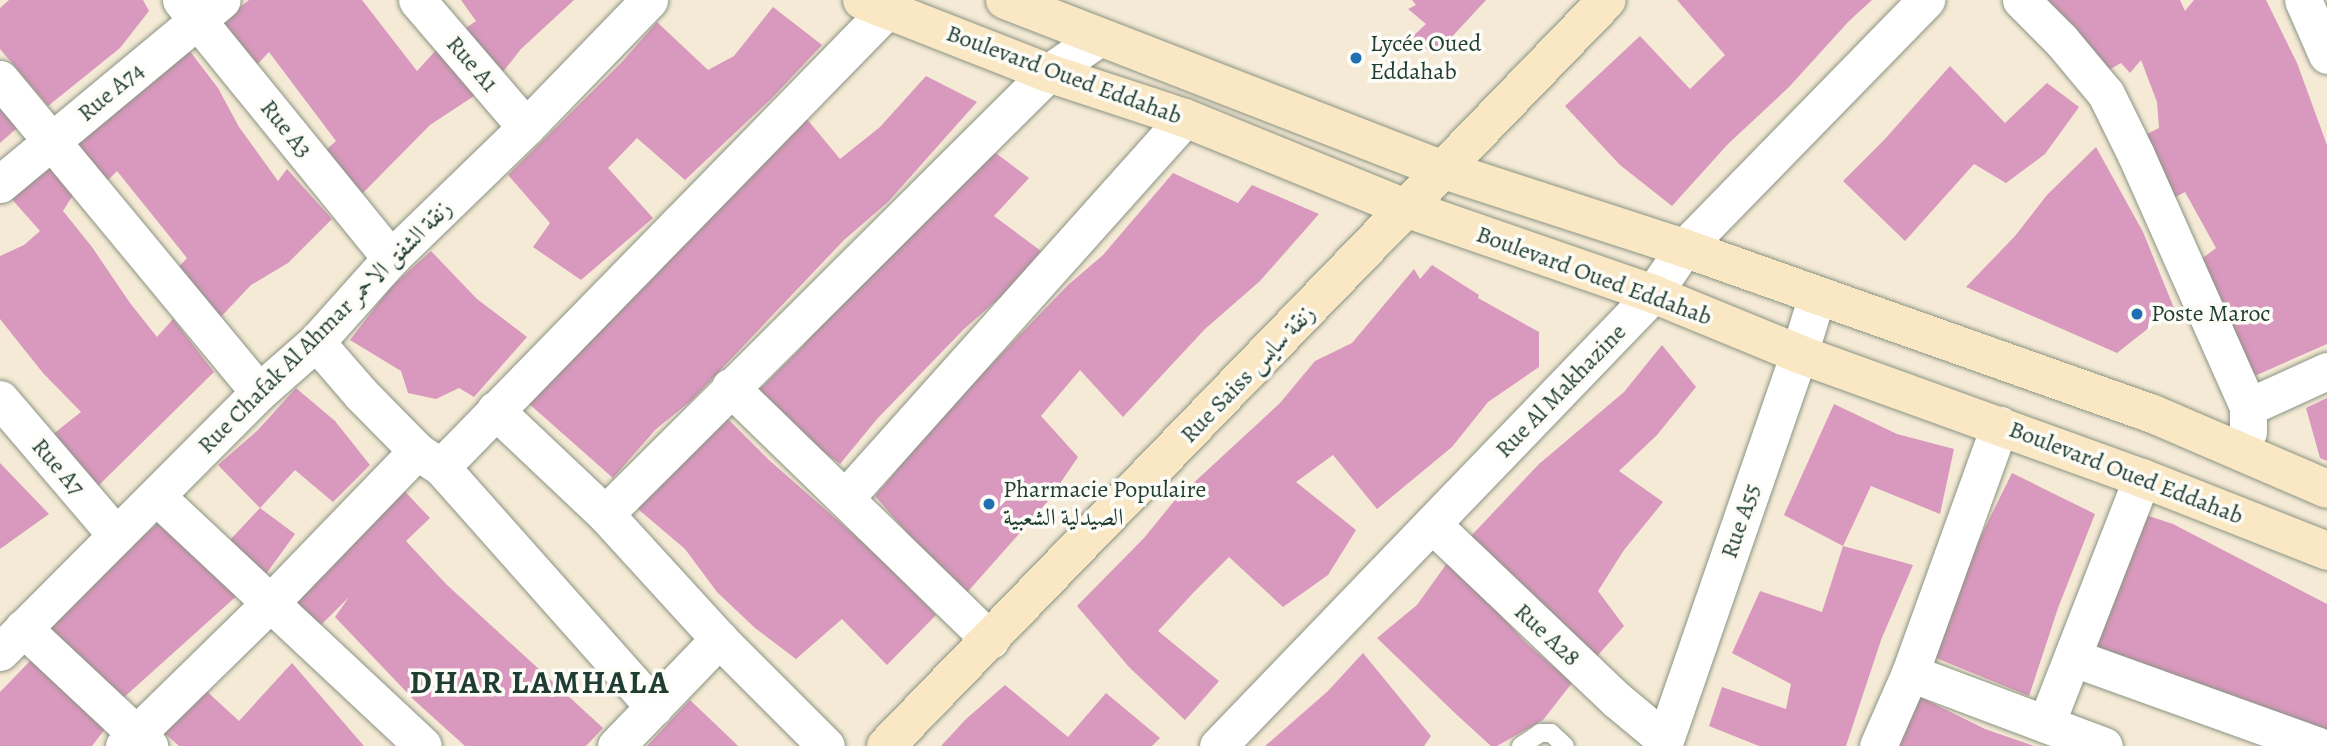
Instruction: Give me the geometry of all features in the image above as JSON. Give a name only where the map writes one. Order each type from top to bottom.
[{"type":"street","name":"Rue A1","points":[[416,0],[526,127]]},
{"type":"street","name":"Rue Chafak Al Ahmar زنقة الشفق الاحمر","points":[[12,640],[259,392],[316,342],[391,258],[526,127],[649,0]]},
{"type":"street","name":"Boulevard Oued Eddahab","points":[[1005,0],[1444,170],[1684,248],[2153,414],[2327,489]]},
{"type":"street","name":"Rue Saiss زنقة سايس","points":[[886,746],[1408,209],[1607,0]]},
{"type":"street","name":"Rue Al Makhazine","points":[[1219,746],[1653,293],[1684,248],[1926,0]]},
{"type":"street","points":[[2021,0],[2070,50],[2106,94],[2136,155],[2248,407],[2249,457]]},
{"type":"street","points":[[2303,0],[2327,55]]},
{"type":"street","name":"Boulevard Oued Eddahab","points":[[874,5],[1048,72],[1185,118],[1408,209],[1653,293],[1800,354],[2142,478],[2327,551]]},
{"type":"street","points":[[12,640],[136,742],[268,604],[429,459],[495,410],[874,5]]},
{"type":"street","name":"Rue A74","points":[[0,184],[52,142],[200,6]]},
{"type":"street","name":"Rue A3","points":[[200,6],[391,258]]},
{"type":"street","points":[[605,514],[1048,72],[1100,37]]},
{"type":"street","points":[[0,79],[259,392]]},
{"type":"street","points":[[846,496],[1185,118]]},
{"type":"street","name":"Rue A55","points":[[1664,743],[1800,354],[1817,295]]},
{"type":"street","points":[[316,342],[361,394],[429,459],[654,707]]},
{"type":"street","points":[[2248,407],[2327,372]]},
{"type":"street","points":[[730,387],[846,496],[990,640]]},
{"type":"street","name":"Rue A7","points":[[0,399],[116,534]]},
{"type":"street","points":[[495,410],[605,514],[719,639],[826,746]]},
{"type":"street","points":[[1878,746],[1910,673],[2000,425]]},
{"type":"street","points":[[2046,724],[2142,478]]},
{"type":"street","points":[[157,497],[268,604],[423,746]]},
{"type":"street","name":"Rue A28","points":[[1433,525],[1664,743]]},
{"type":"street","points":[[616,746],[719,639]]},
{"type":"street","points":[[2074,658],[2240,732],[2318,746]]},
{"type":"street","points":[[1910,673],[2104,746]]},
{"type":"lane","points":[[1521,746],[1540,733],[1551,733],[1565,746]]},
{"type":"building","points":[[9,0],[143,0],[149,11],[120,48],[48,106],[0,49],[0,8]]},
{"type":"building","points":[[249,0],[362,0],[417,71],[437,49],[477,94],[430,125],[354,202],[317,158],[336,141],[269,52],[250,72],[214,28]]},
{"type":"building","points":[[461,0],[574,0],[521,49],[498,78],[460,32],[476,21]]},
{"type":"building","points":[[1412,0],[1486,0],[1435,55],[1410,39],[1426,24],[1408,9],[1416,5]]},
{"type":"building","points":[[1677,0],[1872,0],[1849,21],[1789,87],[1728,144],[1672,206],[1620,165],[1565,106],[1640,36],[1690,89],[1725,55]]},
{"type":"building","points":[[2043,0],[2180,0],[2185,11],[2194,0],[2266,0],[2297,63],[2327,145],[2327,344],[2250,378],[2196,263],[2216,248],[2185,192],[2172,199],[2143,136],[2159,128],[2157,102],[2141,60],[2130,73],[2121,63],[2107,71]]},
{"type":"building","points":[[773,7],[822,45],[772,98],[685,180],[637,138],[608,168],[653,218],[581,280],[533,247],[550,223],[508,175],[622,62],[657,22],[708,70],[734,56]]},
{"type":"building","points":[[189,50],[218,88],[239,127],[278,181],[287,169],[332,219],[288,263],[251,285],[217,321],[175,271],[187,258],[117,171],[103,185],[71,150],[112,116],[149,78]]},
{"type":"building","points":[[1950,66],[2005,123],[2047,83],[2079,107],[2045,154],[2006,183],[1974,164],[1905,241],[1843,181],[1885,139]]},
{"type":"building","points":[[926,76],[977,102],[888,202],[844,240],[692,400],[656,429],[613,478],[527,402],[653,277],[801,112],[840,159],[880,127]]},
{"type":"building","points":[[0,109],[17,128],[0,143]]},
{"type":"building","points":[[985,145],[1029,178],[994,216],[1041,251],[1004,294],[964,329],[877,419],[840,464],[795,431],[755,394],[802,347],[844,293]]},
{"type":"building","points":[[2096,147],[2143,232],[2174,308],[2117,353],[1966,287],[2015,236],[2047,195]]},
{"type":"building","points":[[47,151],[73,195],[63,211],[92,247],[130,303],[157,337],[173,319],[214,372],[98,486],[52,435],[81,412],[43,373],[0,319],[0,256],[24,245],[40,231],[2,188]]},
{"type":"building","points":[[1173,173],[1238,203],[1252,185],[1319,214],[1260,281],[1205,329],[1123,417],[1080,370],[1041,416],[1078,457],[1048,501],[963,597],[875,496],[951,406],[1068,285],[1103,255]]},
{"type":"building","points":[[431,251],[477,299],[527,337],[474,397],[459,388],[436,399],[408,393],[401,371],[350,340],[390,288]]},
{"type":"building","points":[[1432,265],[1479,295],[1478,298],[1539,332],[1539,367],[1488,402],[1452,447],[1377,509],[1333,455],[1296,482],[1356,530],[1328,575],[1283,607],[1229,557],[1158,631],[1219,681],[1185,720],[1129,667],[1077,606],[1144,538],[1175,500],[1280,403],[1315,361],[1352,343],[1414,269],[1420,279]]},
{"type":"building","points":[[1662,345],[1696,387],[1657,435],[1619,471],[1663,502],[1624,550],[1598,591],[1624,626],[1591,663],[1470,537],[1539,464],[1624,392]]},
{"type":"building","points":[[296,388],[335,421],[370,465],[333,502],[295,470],[260,508],[218,465],[257,431]]},
{"type":"building","points":[[2327,398],[2327,461],[2320,458],[2306,408]]},
{"type":"building","points":[[1834,404],[1897,434],[1954,449],[1940,514],[1871,486],[1843,546],[1784,515]]},
{"type":"building","points":[[724,415],[769,460],[885,562],[936,615],[887,665],[842,619],[796,659],[755,628],[717,592],[685,549],[638,509]]},
{"type":"building","points":[[0,463],[49,514],[0,549]]},
{"type":"building","points":[[2012,473],[2095,514],[2058,608],[2029,696],[1931,656],[1976,546]]},
{"type":"building","points":[[396,482],[430,518],[406,541],[446,584],[603,728],[586,746],[465,746],[415,701],[335,617],[349,597],[318,628],[288,598]]},
{"type":"building","points":[[260,508],[295,534],[266,574],[230,540]]},
{"type":"building","points":[[170,512],[242,592],[114,707],[42,627]]},
{"type":"building","points":[[2143,514],[2173,524],[2327,604],[2327,734],[2087,643]]},
{"type":"building","points":[[1843,546],[1913,565],[1881,640],[1846,746],[1759,746],[1709,726],[1722,687],[1786,709],[1791,684],[1732,653],[1760,591],[1822,612]]},
{"type":"building","points":[[1450,559],[1525,642],[1572,683],[1543,720],[1497,746],[1491,746],[1377,638],[1417,605]]},
{"type":"building","points":[[1363,653],[1431,736],[1424,746],[1265,746],[1328,691]]},
{"type":"building","points":[[31,660],[105,729],[92,746],[0,746],[0,692]]},
{"type":"building","points":[[292,663],[364,746],[179,746],[161,730],[201,686],[239,721]]},
{"type":"building","points":[[1005,685],[1068,737],[1106,693],[1160,738],[1152,746],[941,746],[966,719]]},
{"type":"building","points":[[1914,694],[1985,729],[2034,746],[1894,746]]},
{"type":"building","points":[[690,700],[733,741],[738,746],[647,746]]},
{"type":"place","name":"Lycée Oued Eddahab","points":[[1356,58]]},
{"type":"place","name":"Poste Maroc","points":[[2137,314]]},
{"type":"place","name":"Pharmacie Populaire الصيدلية الشعبية","points":[[989,504]]},
{"type":"district","name":"DHAR LAMHALA","points":[[540,682]]}]
